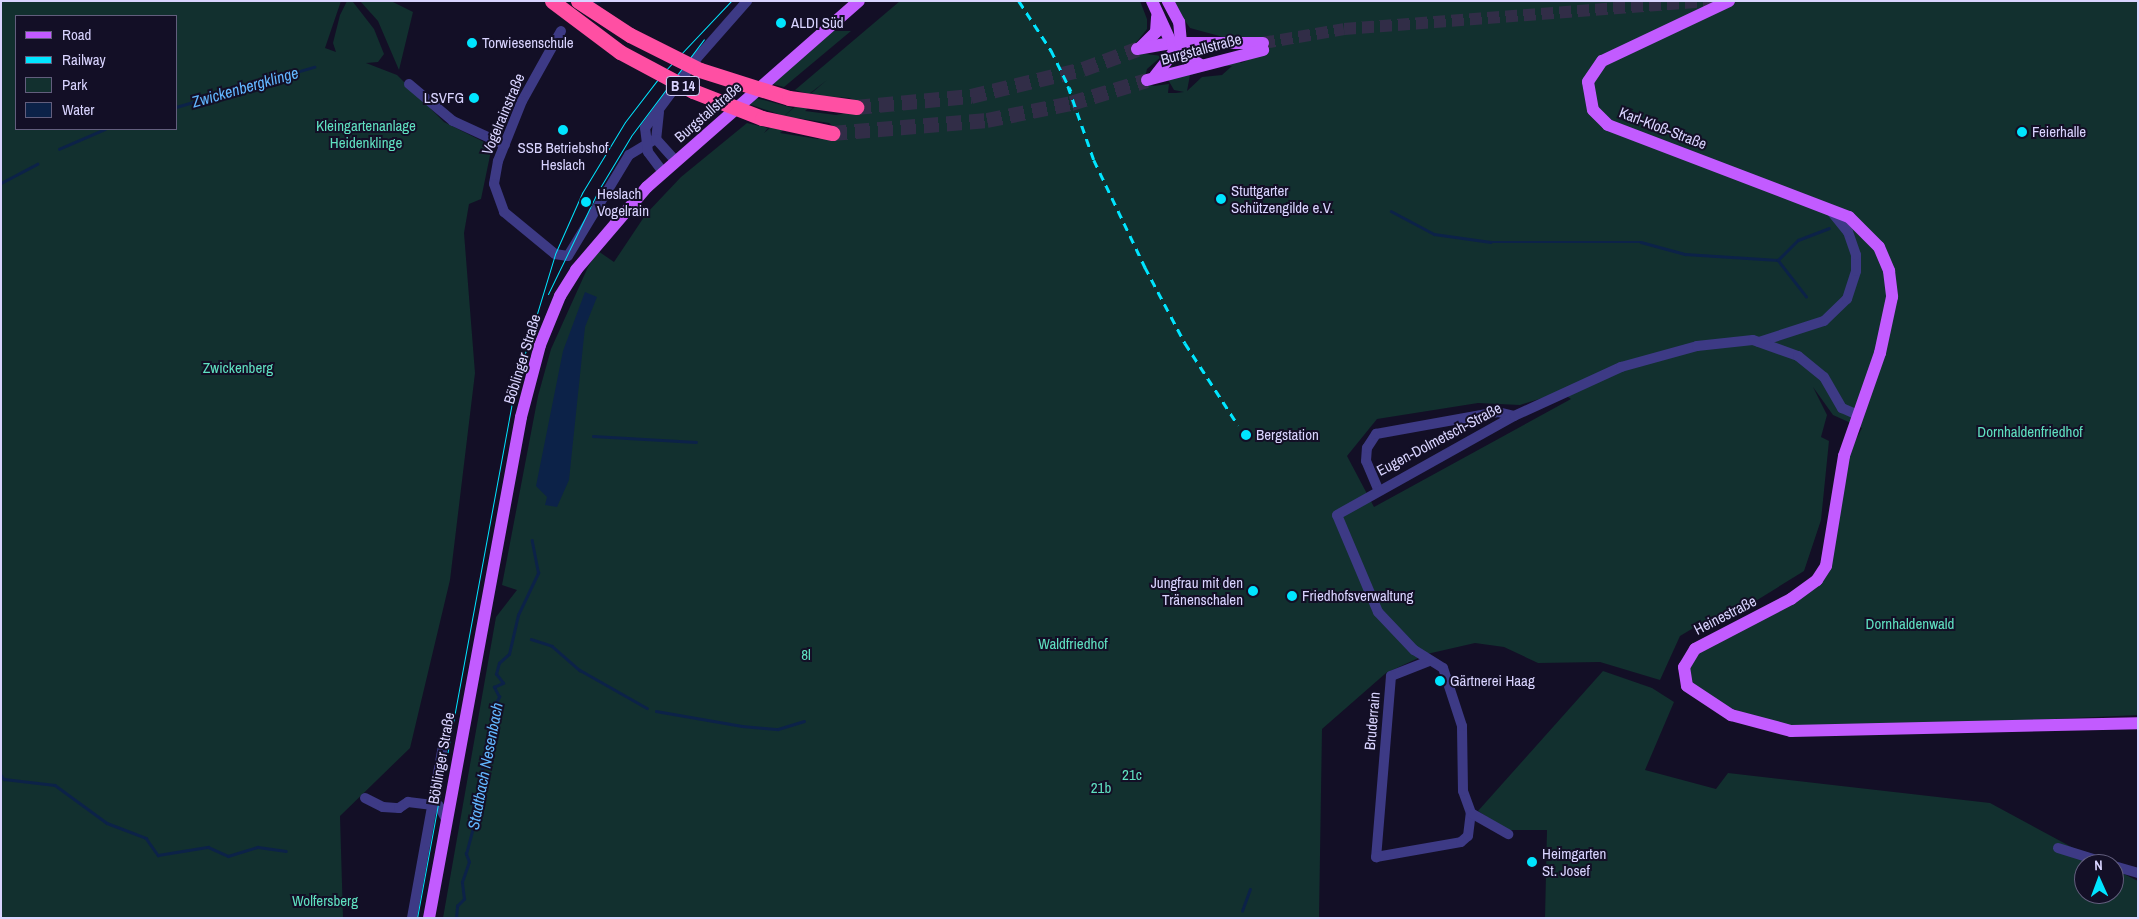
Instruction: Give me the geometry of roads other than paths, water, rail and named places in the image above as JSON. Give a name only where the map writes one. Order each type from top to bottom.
[{"type":"highway","name":"B 14","points":[[552,1],[620,52],[693,91],[762,118],[832,133]]},
{"type":"highway","name":"B 14","points":[[578,1],[630,35],[700,70],[789,98],[856,107]]},
{"type":"main road","name":"Burgstallstraße","points":[[589,256],[663,172],[859,1]]},
{"type":"main road","name":"Burgstallstraße","points":[[1152,1],[1157,16],[1177,46]]},
{"type":"main road","name":"Burgstallstraße","points":[[1168,1],[1179,22],[1177,46],[1150,79],[1263,46],[1211,44],[1177,46]]},
{"type":"main road","name":"Karl-Kloß-Straße","points":[[1729,1],[1602,61],[1588,82],[1590,105],[1608,125],[1824,205]]},
{"type":"main road","points":[[1157,16],[1156,32],[1138,49],[1177,46],[1201,65]]},
{"type":"main road","points":[[1179,22],[1211,44]]},
{"type":"main road","name":"Heinestraße","points":[[1824,205],[1869,234],[1883,255],[1891,280],[1889,323],[1841,469],[1832,549],[1822,574],[1791,599],[1695,648],[1684,667],[1691,690],[1749,723],[1791,731],[2138,723]]},
{"type":"main road","name":"Böblinger Straße","points":[[429,918],[528,385],[560,296],[589,256]]},
{"type":"main road","name":"Böblinger Straße","points":[[435,918],[532,396],[558,314],[589,256]]},
{"type":"street","points":[[663,172],[645,145],[645,128],[662,104],[747,1]]},
{"type":"street","name":"Vogelrainstraße","points":[[560,31],[505,145],[494,178],[500,205],[550,250],[564,257],[573,253],[615,176],[629,155],[645,145]]},
{"type":"street","points":[[409,84],[453,121],[505,145]]},
{"type":"street","points":[[656,139],[662,104]]},
{"type":"street","points":[[656,139],[676,161]]},
{"type":"street","points":[[645,145],[656,139]]},
{"type":"street","name":"Eugen-Dolmetsch-Straße","points":[[1759,342],[1824,321],[1847,299],[1856,272],[1854,249],[1842,222],[1824,205]]},
{"type":"street","name":"Eugen-Dolmetsch-Straße","points":[[1430,661],[1378,612],[1337,516],[1378,489],[1514,416],[1644,359],[1733,340],[1759,342],[1812,365],[1842,408],[1858,415]]},
{"type":"street","name":"Eugen-Dolmetsch-Straße","points":[[1378,489],[1366,461],[1367,448],[1382,431],[1498,412],[1514,416]]},
{"type":"street","name":"Bruderrain","points":[[1430,661],[1443,668],[1458,707],[1463,791],[1470,813],[1468,836],[1460,842],[1376,857],[1391,676],[1430,661]]},
{"type":"street","name":"Böblinger Straße","points":[[412,918],[435,805],[444,740]]},
{"type":"street","name":"Böblinger Straße","points":[[365,798],[383,808],[399,808],[408,802],[435,805]]},
{"type":"street","points":[[435,805],[447,821]]},
{"type":"street","points":[[1470,813],[1508,834]]},
{"type":"street","points":[[2058,848],[2077,854]]},
{"type":"street","points":[[2124,869],[2138,873]]},
{"type":"water","points":[[585,292],[597,297],[585,327],[569,480],[557,507],[545,505],[547,497],[536,486],[563,351]]},
{"type":"waterway","points":[[591,2],[599,1]]},
{"type":"waterway","name":"Zwickenbergklinge","points":[[178,106],[314,67]]},
{"type":"waterway","name":"Zwickenbergklinge","points":[[59,149],[103,130]]},
{"type":"waterway","name":"Zwickenbergklinge","points":[[1,183],[37,164]]},
{"type":"waterway","points":[[1391,211],[1434,234],[1490,242],[1641,242],[1685,254],[1778,260],[1806,296]]},
{"type":"waterway","points":[[1778,260],[1798,240],[1829,228]]},
{"type":"waterway","points":[[593,436],[696,442]]},
{"type":"waterway","name":"Stadtbach Nesenbach","points":[[456,918],[457,906],[464,899],[462,882],[469,862],[466,854],[481,797],[482,769],[489,754],[486,743],[492,737],[493,708],[499,697],[494,687],[503,683],[496,674],[499,663],[509,654],[518,615],[538,573],[532,541]]},
{"type":"waterway","points":[[531,639],[552,646],[580,670],[647,708]]},
{"type":"waterway","points":[[656,711],[742,726],[778,729],[804,721]]},
{"type":"waterway","points":[[1,775],[4,779],[55,785],[107,823],[146,838],[158,855],[208,847],[228,856],[258,847],[286,851]]},
{"type":"waterway","points":[[1242,911],[1250,889]]},
{"type":"tunnel","points":[[1263,43],[1344,29],[1712,1]]},
{"type":"tunnel","points":[[856,107],[971,96],[1083,69],[1137,49]]},
{"type":"tunnel","points":[[832,133],[987,120],[1071,103],[1147,80]]},
{"type":"tram line","points":[[417,918],[515,386],[555,254],[582,193],[625,122],[662,74],[731,1]]},
{"type":"tram line","points":[[548,294],[598,191],[631,136],[704,39]]},
{"type":"railway","points":[[1019,1],[1051,50],[1071,91]]},
{"type":"railway","points":[[1068,86],[1094,160],[1145,267],[1185,343],[1238,425]]},
{"type":"place","name":"ALDI Süd","points":[[781,23]]},
{"type":"place","name":"Torwiesenschule","points":[[472,43]]},
{"type":"place","name":"LSVFG","points":[[474,98]]},
{"type":"place","name":"SSB Betriebshof Heslach","points":[[563,130]]},
{"type":"place","name":"Feierhalle","points":[[2022,132]]},
{"type":"place","name":"Stuttgarter Schützengilde e.V.","points":[[1221,199]]},
{"type":"place","name":"Heslach Vogelrain","points":[[586,202]]},
{"type":"place","name":"Bergstation","points":[[1246,435]]},
{"type":"place","name":"Jungfrau mit den Tränenschalen","points":[[1253,591]]},
{"type":"place","name":"Friedhofsverwaltung","points":[[1292,596]]},
{"type":"place","name":"Gärtnerei Haag","points":[[1440,681]]},
{"type":"place","name":"Heimgarten St. Josef","points":[[1532,862]]},
{"type":"park label","name":"Kleingartenanlage Heidenklinge","points":[[366,134]]},
{"type":"park label","name":"Zwickenberg","points":[[238,368]]},
{"type":"park label","name":"Dornhaldenfriedhof","points":[[2030,432]]},
{"type":"park label","name":"Dornhaldenwald","points":[[1910,624]]},
{"type":"park label","name":"Waldfriedhof","points":[[1073,644]]},
{"type":"park label","name":"8l","points":[[806,655]]},
{"type":"park label","name":"21c","points":[[1132,775]]},
{"type":"park label","name":"21b","points":[[1101,788]]},
{"type":"park label","name":"Wolfersberg","points":[[325,901]]}]
